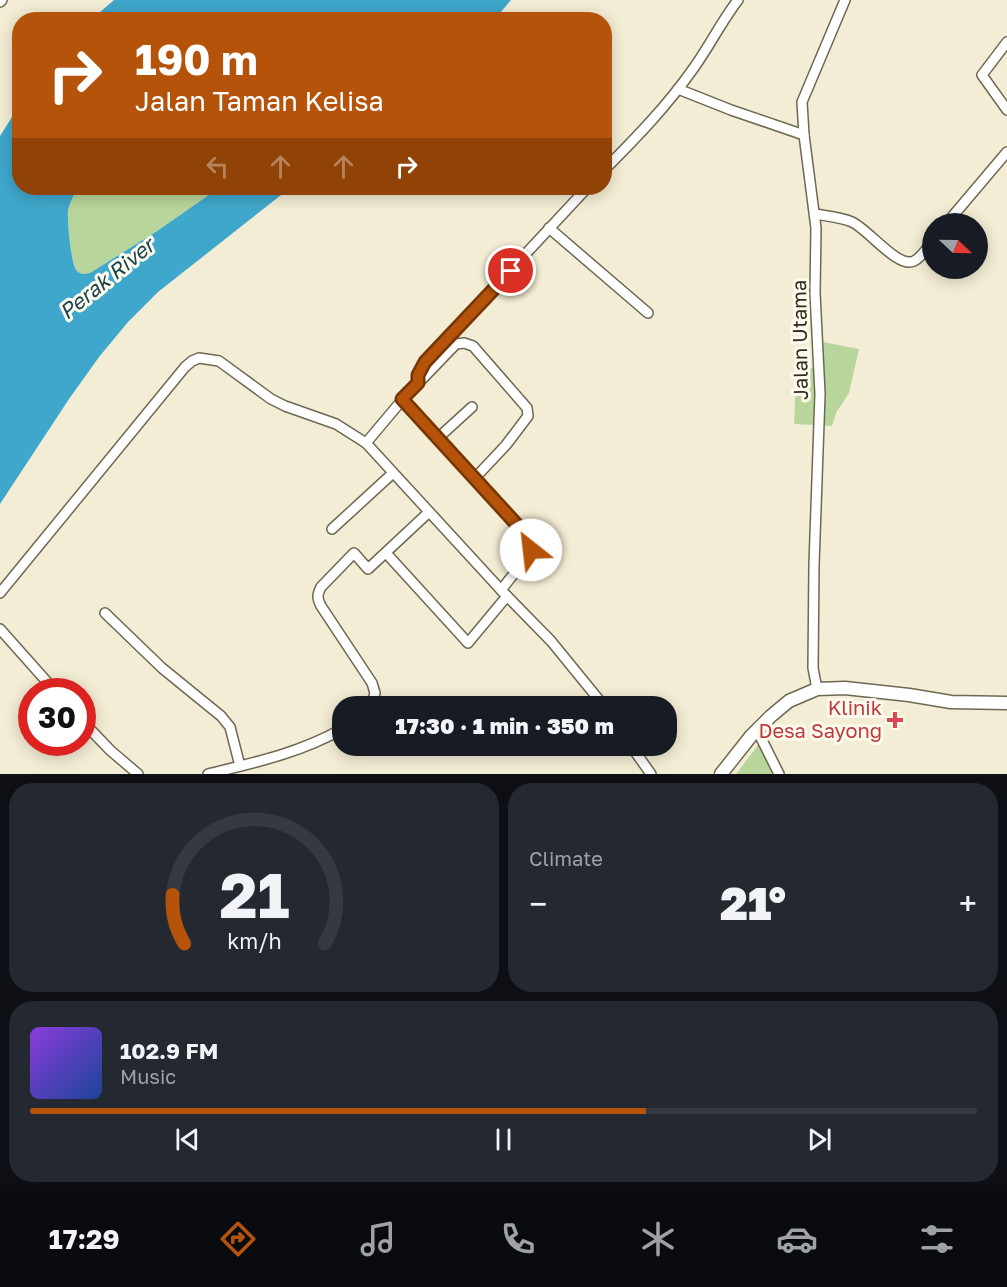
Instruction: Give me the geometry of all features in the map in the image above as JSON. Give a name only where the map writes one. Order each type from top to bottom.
[{"type":"main road","points":[[721,774],[757,730],[789,701],[817,689],[845,688],[951,702],[1007,703]]},
{"type":"street","points":[[612,162],[658,114],[678,89],[738,0]]},
{"type":"street","name":"Jalan Utama","points":[[817,689],[813,668],[820,394],[815,293],[815,214],[804,135],[802,102],[845,0]]},
{"type":"street","points":[[1007,42],[982,75],[1007,110]]},
{"type":"street","points":[[678,89],[804,135]]},
{"type":"street","points":[[955,213],[1007,152]]},
{"type":"street","points":[[418,383],[418,375],[425,362],[580,195]]},
{"type":"street","points":[[815,214],[852,222],[899,261],[913,262],[922,254]]},
{"type":"street","points":[[549,228],[648,313]]},
{"type":"street","points":[[366,443],[402,399],[456,344],[464,343],[473,346],[526,408],[528,416],[475,478]]},
{"type":"street","points":[[0,593],[192,360],[199,358],[219,361],[271,399],[336,424],[366,443],[551,641],[596,696]]},
{"type":"street","points":[[386,553],[468,644],[528,556],[532,545],[520,528],[402,399]]},
{"type":"street","points":[[438,438],[472,407]]},
{"type":"street","points":[[332,529],[393,473]]},
{"type":"street","points":[[374,696],[372,683],[321,606],[317,598],[318,594],[321,587],[354,554],[368,569],[429,512]]},
{"type":"street","points":[[105,613],[162,668],[221,716],[230,727],[240,766]]},
{"type":"street","points":[[0,629],[44,678]]},
{"type":"street","points":[[757,730],[779,774]]},
{"type":"street","points":[[208,774],[308,745],[332,734]]},
{"type":"street","points":[[96,735],[138,774]]},
{"type":"street","points":[[638,756],[651,774]]},
{"type":"green space","points":[[74,195],[209,195],[157,231],[90,273],[83,274],[77,271],[71,252],[68,210]]},
{"type":"green space","points":[[818,341],[859,349],[849,393],[836,413],[832,426],[794,424],[796,389],[803,374],[817,367]]},
{"type":"green space","points":[[759,744],[774,774],[736,774]]},
{"type":"water","points":[[114,0],[511,0],[501,12],[100,12]]},
{"type":"water","name":"Perak River","points":[[12,117],[12,195],[74,195],[68,210],[68,223],[73,261],[77,271],[82,274],[90,273],[209,195],[281,195],[158,292],[128,322],[69,399],[0,504],[0,136]]},
{"type":"place","name":"Klinik Desa Sayong","points":[[895,720]]},
{"type":"route","points":[[511,271],[425,362],[418,375],[418,383],[402,399],[520,528],[532,545],[531,550]]}]
